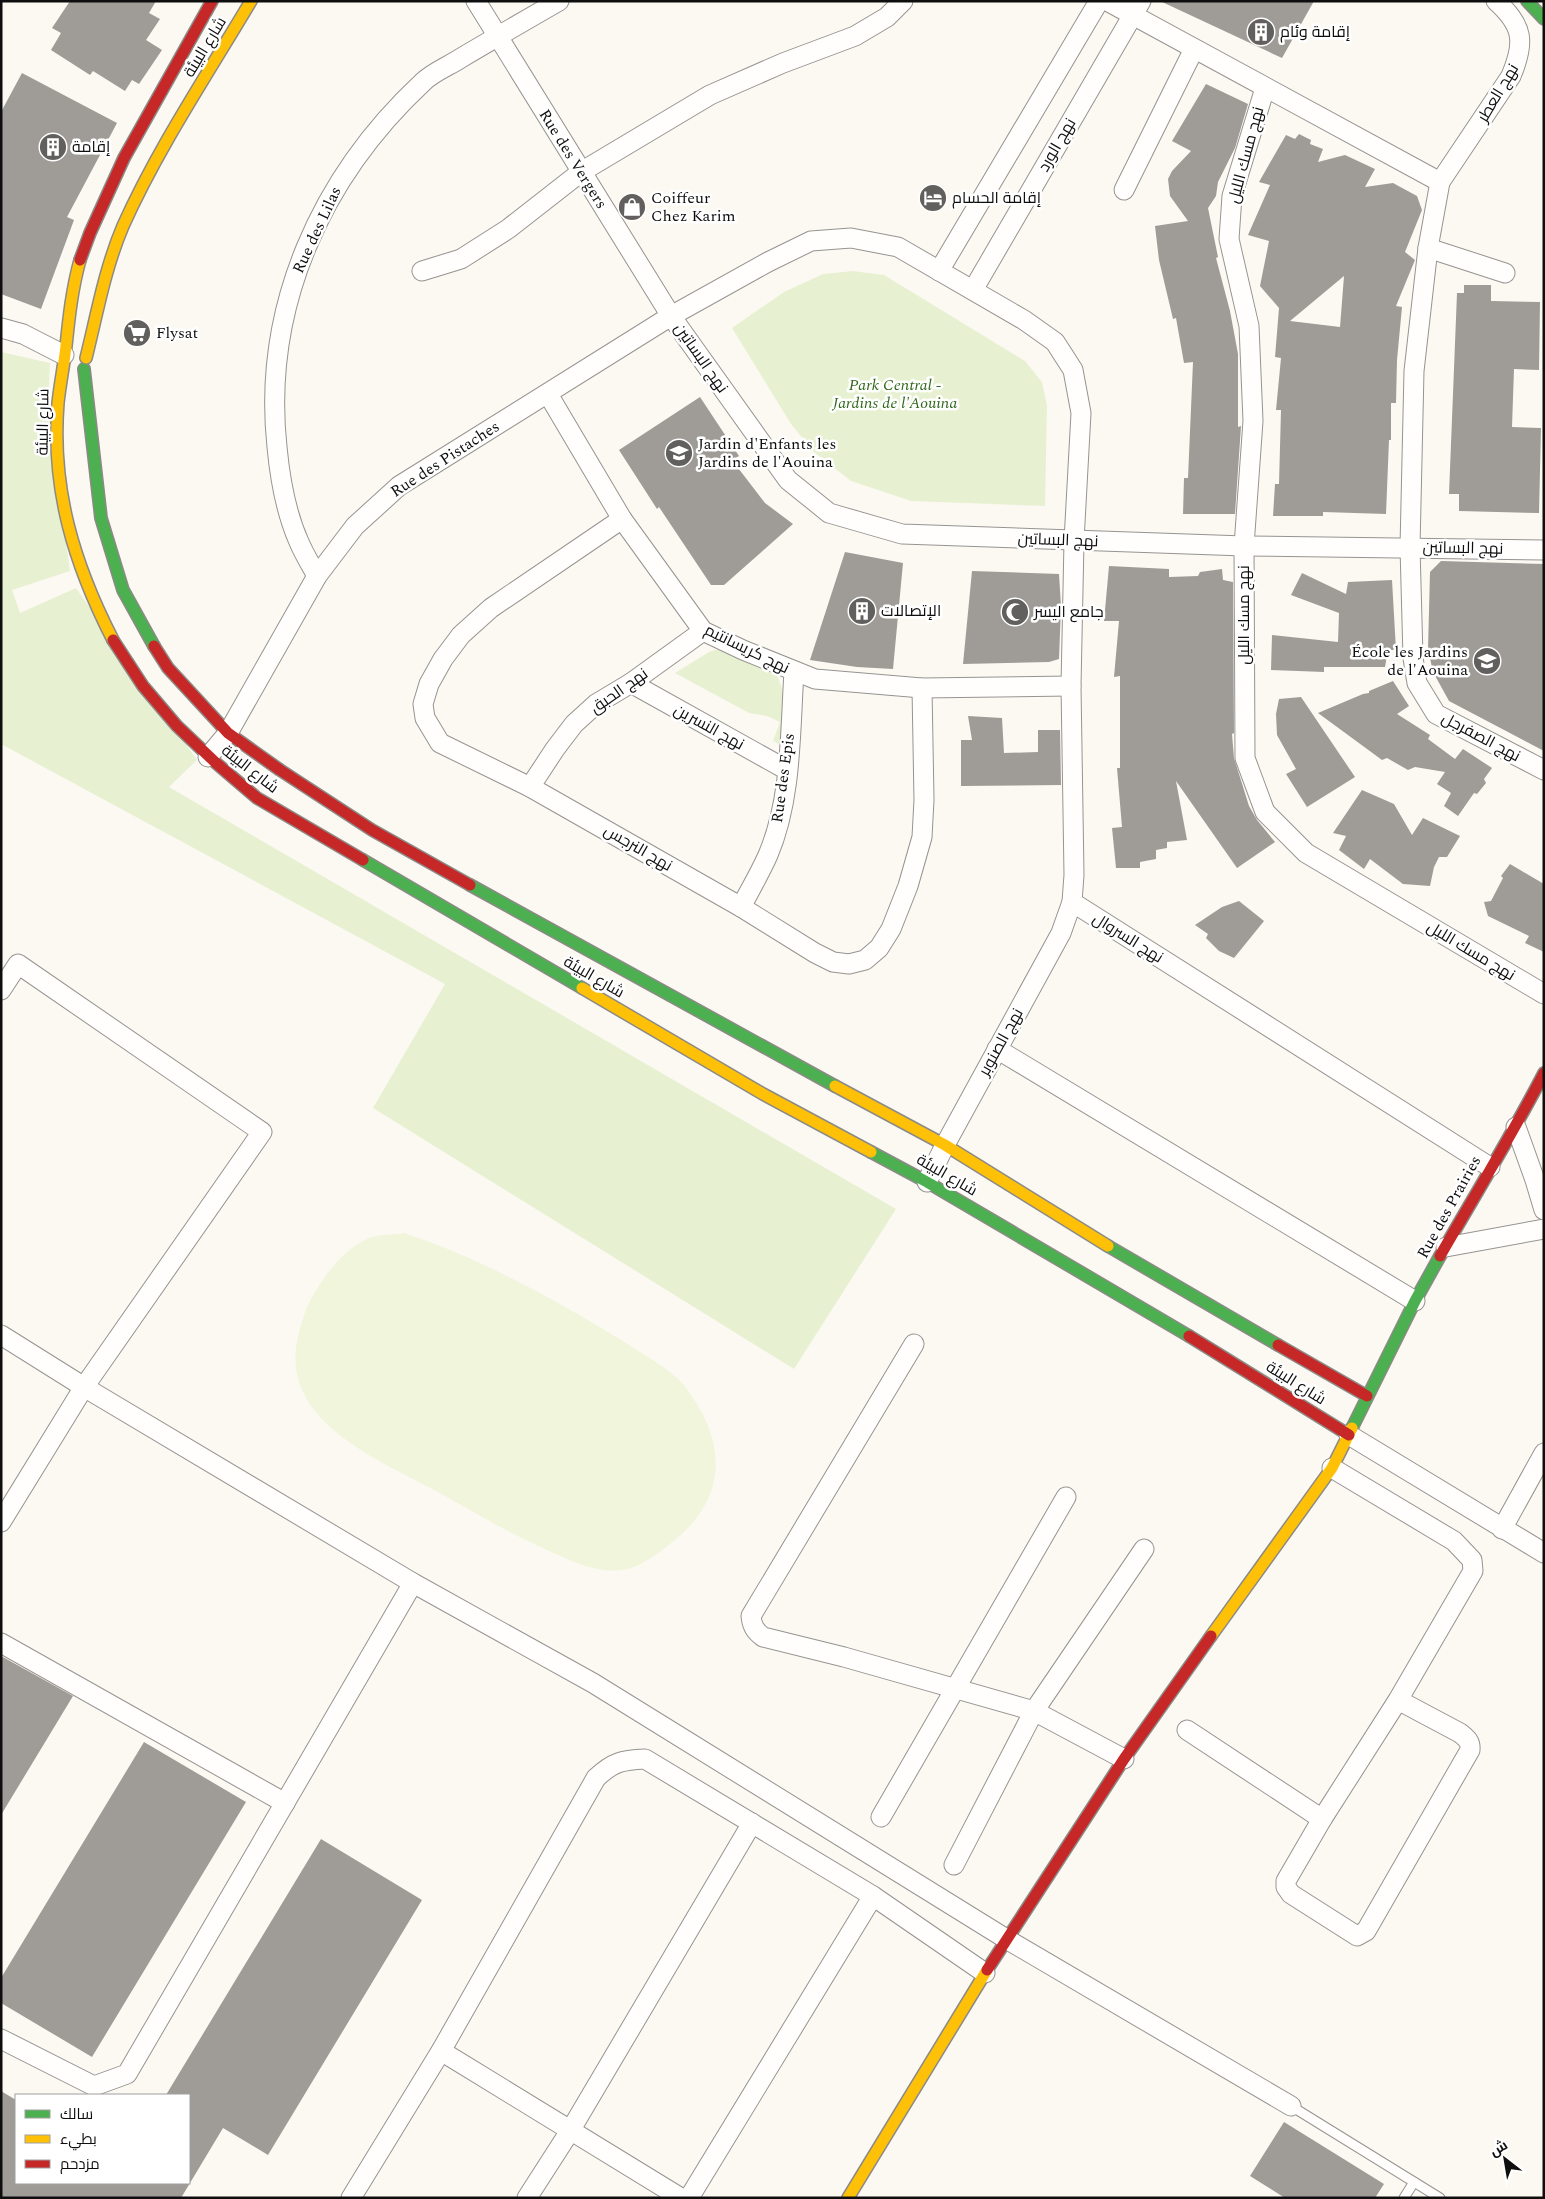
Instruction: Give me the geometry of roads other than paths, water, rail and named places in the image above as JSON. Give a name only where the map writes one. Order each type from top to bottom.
[{"type":"street","name":"شارع البيئة","points":[[212,1],[116,171],[82,252],[71,296],[57,424],[59,474],[66,524],[79,570],[92,603],[129,666],[154,700],[208,756],[266,803],[763,1094],[927,1182],[1146,1310],[1349,1436]]},
{"type":"street","name":"شارع البيئة","points":[[251,1],[157,158],[123,227],[109,267],[85,363],[94,468],[101,518],[112,559],[123,590],[140,623],[168,668],[228,733],[280,770],[372,830],[725,1027],[945,1145],[1129,1259],[1367,1396]]},
{"type":"street","name":"Rue des Vergers","points":[[476,1],[671,316]]},
{"type":"street","name":"Rue des Lilas","points":[[317,576],[298,542],[280,479],[274,416],[278,347],[292,282],[312,233],[340,180],[376,130],[424,80],[559,1]]},
{"type":"street","points":[[422,271],[461,259],[508,229],[581,172],[710,95],[792,59],[855,36],[887,17],[903,1]]},
{"type":"street","points":[[939,271],[1099,1]]},
{"type":"street","points":[[1107,1],[1137,8],[1194,49],[1440,182]]},
{"type":"street","name":"نهج العطر","points":[[1440,182],[1511,76],[1519,58],[1518,26],[1510,13],[1496,1]]},
{"type":"street","points":[[1527,1],[1544,19]]},
{"type":"street","name":"نهج الورد","points":[[973,290],[1137,8]]},
{"type":"street","points":[[1124,190],[1194,49]]},
{"type":"street","name":"نهج مسك الليل","points":[[1265,88],[1232,196],[1230,239],[1249,326],[1252,383],[1253,421],[1244,546],[1245,758],[1265,812],[1306,853],[1544,994]]},
{"type":"street","name":"نهج الصفرجل","points":[[1440,182],[1428,248],[1414,372],[1410,547],[1414,658],[1418,682],[1436,714],[1544,770]]},
{"type":"street","name":"Rue des Pistaches","points":[[208,756],[228,733],[317,576],[355,526],[399,486],[671,316],[768,262],[811,241],[851,238],[898,247],[1024,320],[1055,342],[1073,370],[1081,413],[1074,541]]},
{"type":"street","points":[[1428,248],[1505,273]]},
{"type":"street","name":"نهج البساتين","points":[[671,316],[788,480],[829,513],[902,534],[1244,546],[1544,550]]},
{"type":"street","points":[[1,328],[23,334],[64,358],[71,349],[77,349],[83,353],[85,363]]},
{"type":"street","name":"شارع البيئة","points":[[64,358],[65,370],[71,374],[77,374],[85,363]]},
{"type":"street","name":"نهج كريسانتيم","points":[[548,394],[622,519],[703,631],[794,672],[815,679],[833,682],[922,688],[1071,686]]},
{"type":"street","name":"نهج النرجس","points":[[622,519],[491,608],[461,635],[443,659],[429,684],[424,704],[425,718],[440,743],[530,787],[741,907],[815,953],[833,962],[849,964],[865,960],[879,948],[891,929],[908,886],[922,836],[924,800],[922,688]]},
{"type":"street","points":[[1072,902],[1074,875],[1071,686],[1074,541]]},
{"type":"street","name":"نهج الحبق","points":[[530,787],[574,724],[596,704],[631,683],[703,631]]},
{"type":"street","name":"Rue des Epis","points":[[741,907],[768,855],[780,817],[787,770],[794,672]]},
{"type":"street","name":"نهج النسرين","points":[[631,683],[787,770]]},
{"type":"street","name":"نهج الصنوبر","points":[[927,1182],[945,1145],[1061,933],[1072,902]]},
{"type":"street","name":"نهج السروال","points":[[1072,902],[1490,1167]]},
{"type":"street","points":[[1,990],[18,964],[262,1132],[84,1387],[1,1522]]},
{"type":"street","points":[[997,1050],[1415,1301]]},
{"type":"street","name":"Rue des Prairies","points":[[848,2198],[985,1973],[1124,1759],[1332,1468],[1415,1301],[1490,1167],[1516,1127],[1544,1073]]},
{"type":"street","points":[[1516,1127],[1536,1180],[1544,1210]]},
{"type":"street","points":[[1446,1246],[1544,1229]]},
{"type":"street","points":[[1,1335],[84,1387],[413,1583],[593,1683],[1008,1940],[1291,2106]]},
{"type":"street","points":[[914,1344],[751,1616],[756,1632],[763,1637],[957,1689],[1034,1712],[1124,1759]]},
{"type":"street","points":[[1349,1436],[1544,1553]]},
{"type":"street","points":[[1502,1529],[1544,1453]]},
{"type":"street","points":[[1332,1468],[1454,1541],[1472,1560],[1473,1571],[1398,1700],[1322,1819],[1286,1881],[1286,1887],[1291,1894],[1357,1936],[1366,1931],[1470,1750],[1471,1745],[1460,1733],[1398,1700]]},
{"type":"street","points":[[881,1817],[957,1689],[1066,1498]]},
{"type":"street","points":[[954,1865],[1034,1712],[1144,1549]]},
{"type":"street","points":[[1,2039],[94,2086],[127,2074],[413,1583]]},
{"type":"street","points":[[1,1643],[284,1803]]},
{"type":"street","points":[[1187,1730],[1322,1819]]},
{"type":"street","points":[[351,2198],[441,2051],[596,1778],[608,1767],[622,1760],[645,1760],[873,1896],[985,1973]]},
{"type":"street","points":[[528,2198],[570,2131],[752,1823]]},
{"type":"street","points":[[689,2198],[873,1896]]},
{"type":"street","points":[[441,2051],[680,2198]]},
{"type":"lane","points":[[1291,2106],[1440,2198]]},
{"type":"lane","points":[[1404,2198],[1414,2182]]},
{"type":"place","name":"إقامة وئام","points":[[1261,32]]},
{"type":"place","name":"إقامة","points":[[53,147]]},
{"type":"place","name":"إقامة الحسام","points":[[933,198]]},
{"type":"place","name":"Coiffeur Chez Karim","points":[[632,207]]},
{"type":"place","name":"Flysat","points":[[137,333]]},
{"type":"place","name":"Jardin d'Enfants les Jardins de l'Aouina","points":[[679,453]]},
{"type":"place","name":"الإتصالات","points":[[862,611]]},
{"type":"place","name":"جامع اليسر","points":[[1015,612]]},
{"type":"place","name":"École les Jardins de l'Aouina","points":[[1487,661]]},
{"type":"park label","name":"Park Central - Jardins de l'Aouina","points":[[895,394]]}]
